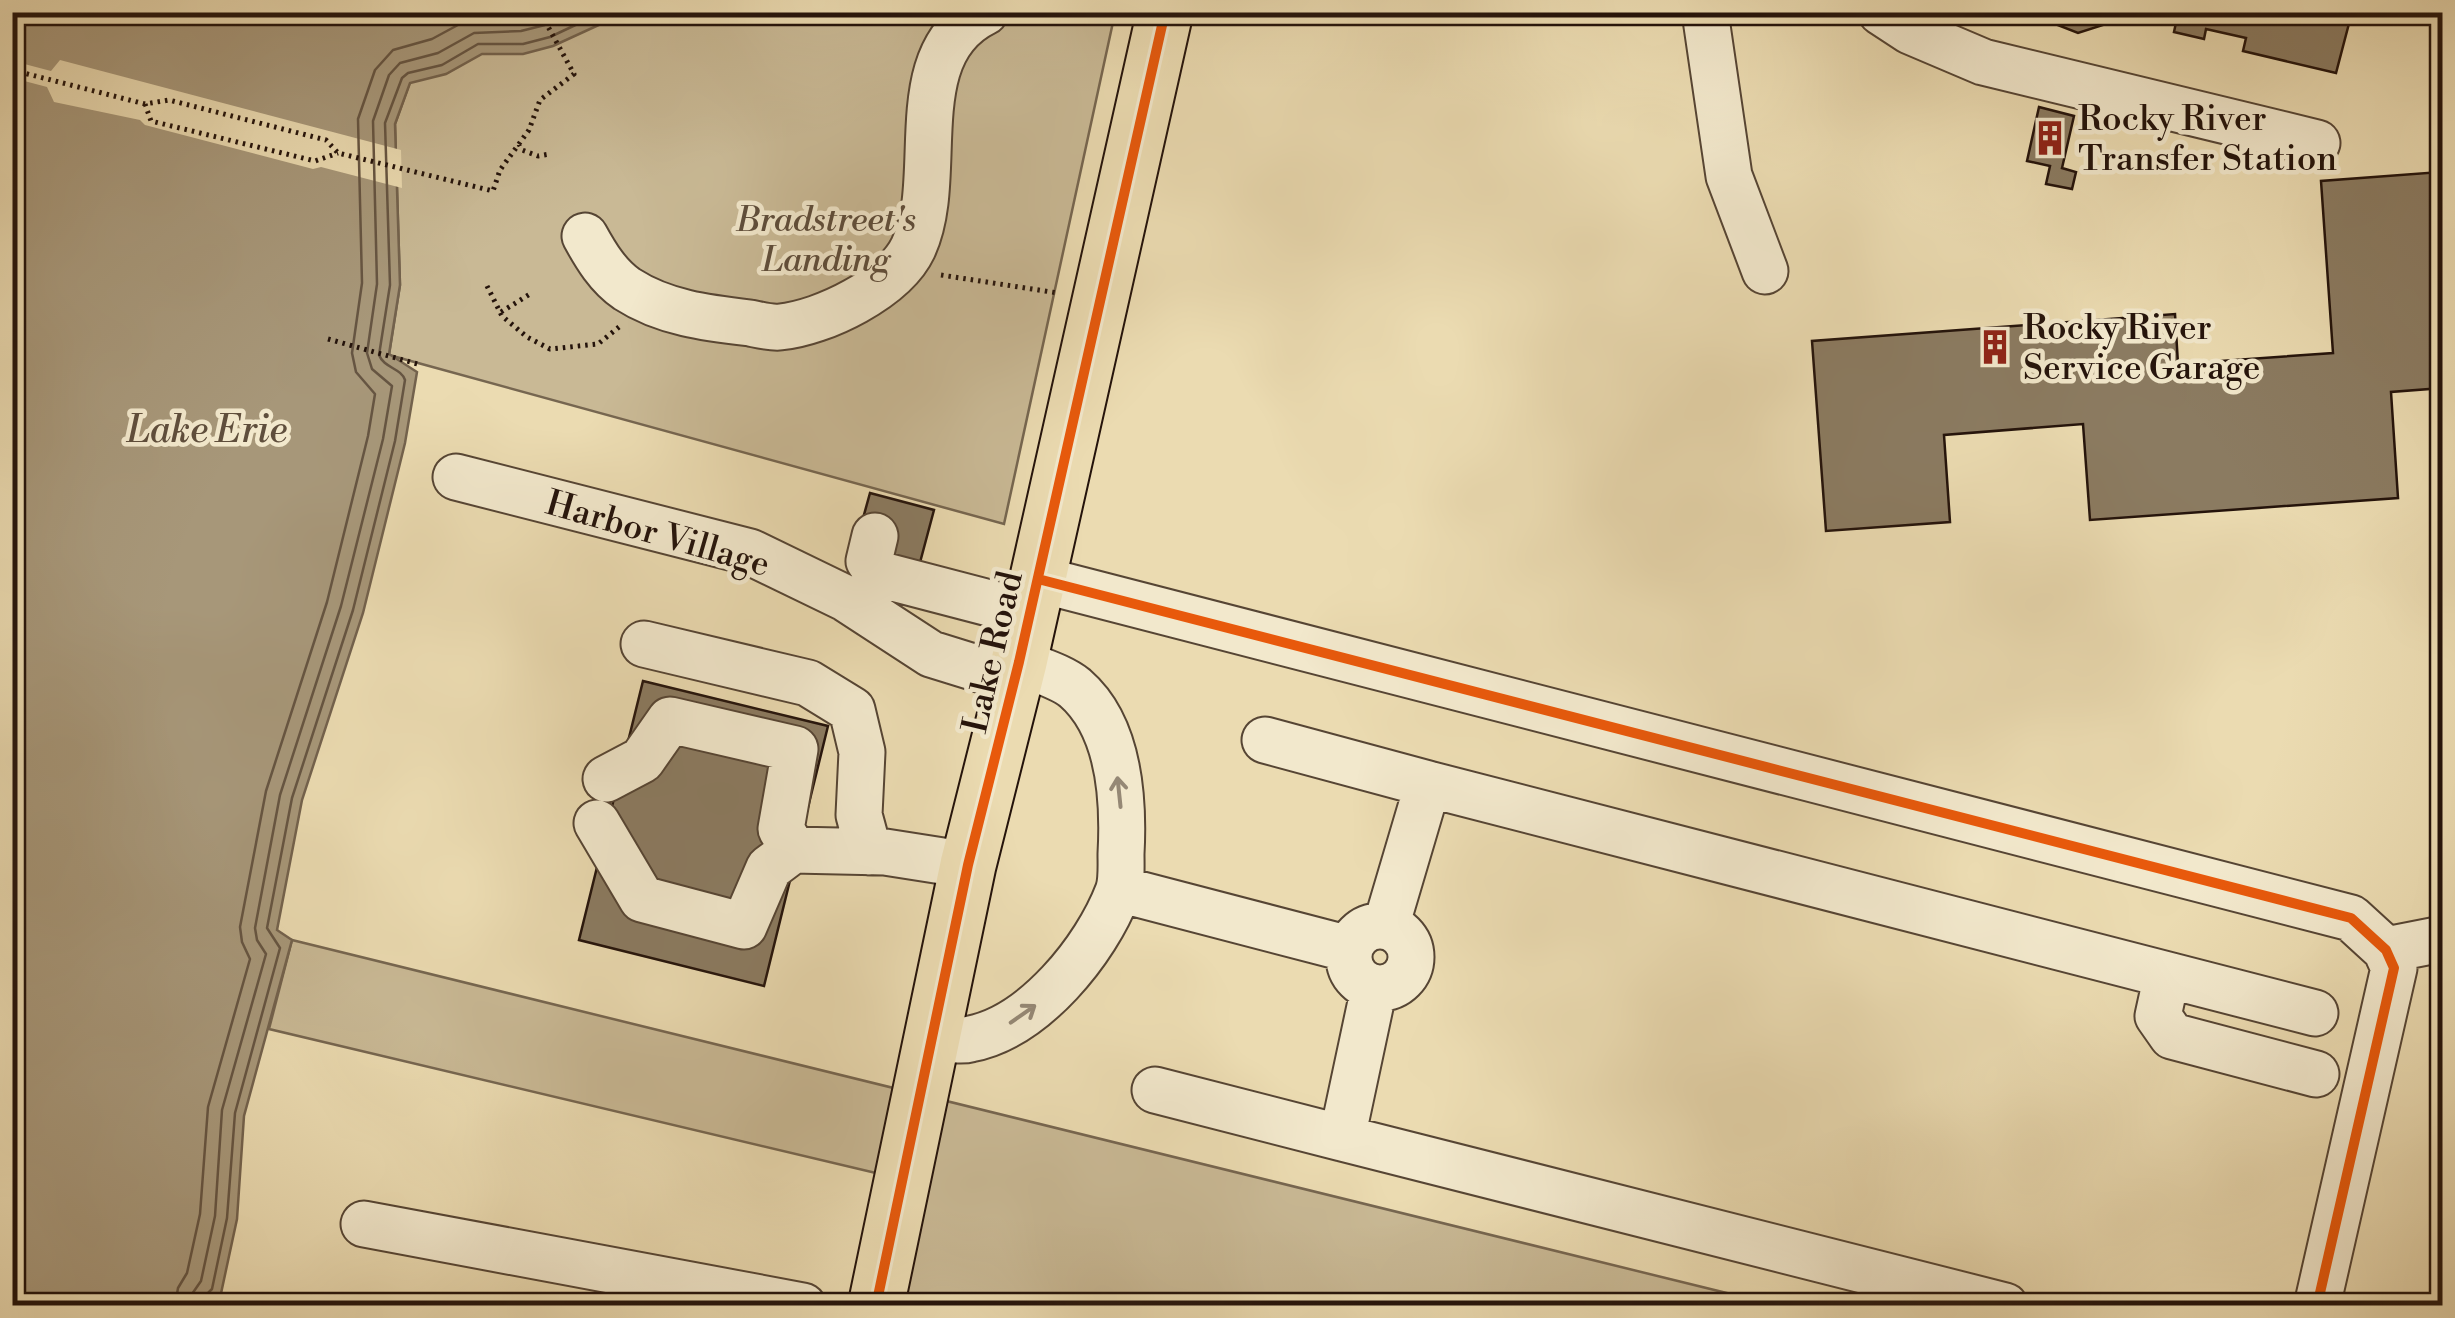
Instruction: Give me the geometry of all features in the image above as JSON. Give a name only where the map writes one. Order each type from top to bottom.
[{"type":"main road","name":"Lake Road","points":[[876,1306],[968,865],[1026,634],[1165,12]]},
{"type":"street","points":[[585,236],[602,264],[624,287],[666,308],[696,317],[780,327],[836,311],[893,277],[912,251],[927,190],[934,80],[948,44],[985,12]]},
{"type":"street","points":[[1704,12],[1729,176],[1765,271]]},
{"type":"street","points":[[1881,12],[1910,31],[1983,62],[2317,143]]},
{"type":"street","name":"Harbor Village","points":[[456,477],[750,552],[845,598],[931,654],[1026,634]]},
{"type":"street","points":[[876,536],[869,561],[878,574],[1026,634],[2352,918],[2386,950],[2394,968],[2316,1306]]},
{"type":"street","points":[[932,1036],[967,1040],[999,1030],[1030,1011],[1065,977],[1096,933],[1119,889],[1120,785],[1109,740],[1094,709],[1026,634]]},
{"type":"street","points":[[644,644],[808,683],[852,710],[862,752],[859,815],[869,852]]},
{"type":"street","points":[[606,778],[642,760],[670,720],[795,749],[781,830],[793,850]]},
{"type":"street","points":[[1265,740],[2315,1013]]},
{"type":"street","points":[[1342,1138],[1374,988],[1354,976],[1350,967],[1368,938],[1428,784]]},
{"type":"street","points":[[597,823],[642,898],[744,926],[769,868],[793,850],[869,852],[968,865]]},
{"type":"street","points":[[1119,889],[1368,938]]},
{"type":"street","points":[[2386,950],[2442,939]]},
{"type":"street","points":[[2166,975],[2158,1016],[2172,1036],[2316,1074]]},
{"type":"street","points":[[1155,1090],[2005,1306]]},
{"type":"street","points":[[364,1224],[803,1306]]},
{"type":"path","points":[[145,104],[151,120],[315,161],[338,153],[493,191],[500,170],[529,130],[540,100],[574,74],[540,12]]},
{"type":"path","points":[[12,70],[145,104],[169,100],[326,140],[338,153]]},
{"type":"path","points":[[519,144],[522,150],[538,156],[550,154]]},
{"type":"path","points":[[929,273],[1061,293]]},
{"type":"path","points":[[487,286],[501,312],[550,349],[598,344],[619,327]]},
{"type":"path","points":[[501,312],[530,294]]},
{"type":"path","points":[[328,339],[421,365]]},
{"type":"green space","name":"Bradstreet's Landing","points":[[647,12],[1115,13],[1004,524],[389,355],[400,285],[395,124],[425,40],[603,23]]},
{"type":"green space","points":[[292,940],[1751,1299],[1749,1306],[891,1305],[918,1183],[269,1029]]},
{"type":"water","name":"Lake Erie","points":[[12,13],[647,13],[603,23],[553,46],[523,54],[482,54],[446,74],[410,83],[395,124],[400,285],[389,354],[417,372],[405,443],[363,613],[302,800],[277,930],[292,940],[244,1116],[237,1219],[220,1298],[204,1305],[13,1305]]},
{"type":"pier","points":[[60,60],[401,150],[402,188],[321,167],[313,169],[145,125],[140,120],[54,102],[47,87],[13,78],[13,61],[51,71]]},
{"type":"building","points":[[2046,12],[2113,12],[2103,25],[2078,33],[2055,24]]},
{"type":"building","points":[[2155,12],[2352,12],[2336,73],[2243,51],[2246,38],[2206,29],[2204,39],[2174,32],[2177,18]]},
{"type":"building","name":"Rocky River Transfer Station","points":[[2039,107],[2074,116],[2062,168],[2076,172],[2072,189],[2046,184],[2050,166],[2027,161]]},
{"type":"building","name":"Rocky River Service Garage","points":[[2440,172],[2442,388],[2391,392],[2398,498],[2090,520],[2083,424],[1944,435],[1950,522],[1826,531],[1812,341],[2175,314],[2178,364],[2333,353],[2321,181]]},
{"type":"building","points":[[870,493],[934,510],[918,570],[878,559],[862,522]]},
{"type":"building","points":[[643,681],[828,726],[764,986],[579,940]]},
{"type":"cycle path","points":[[876,1306],[968,865],[1019,662],[1165,12]]},
{"type":"cycle path","points":[[1038,579],[2351,918],[2386,950],[2394,968],[2317,1306]]},
{"type":"place","name":"Rocky River Transfer Station","points":[[2050,138]]},
{"type":"place","name":"Rocky River Service Garage","points":[[1995,347]]}]
